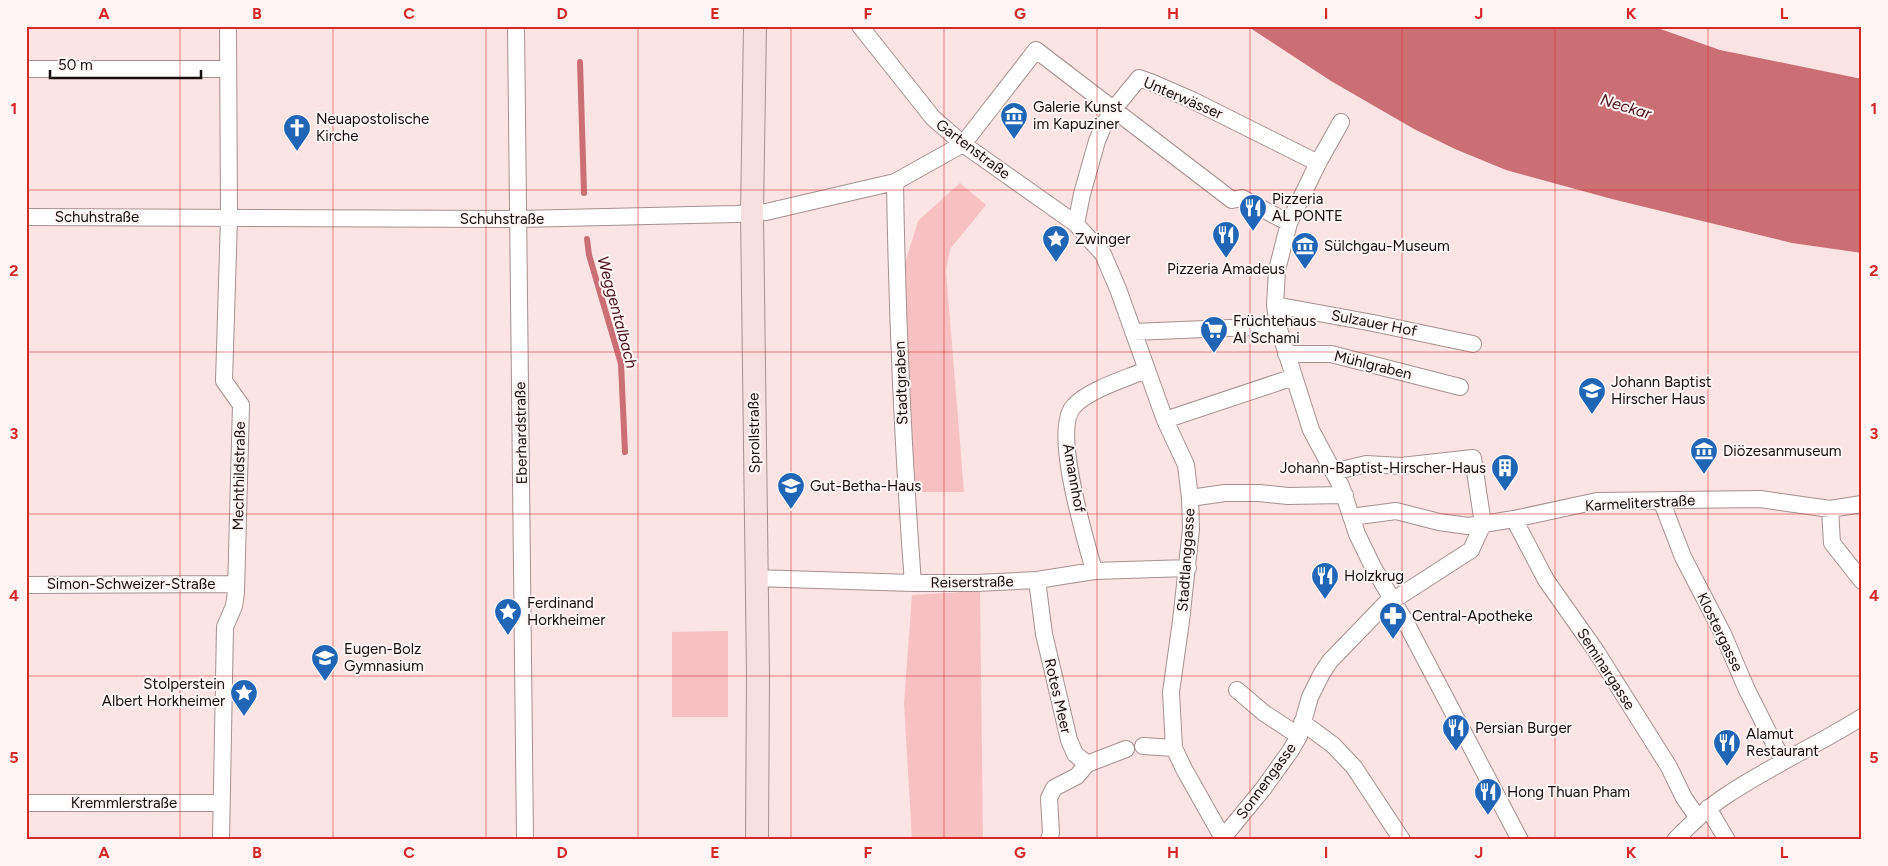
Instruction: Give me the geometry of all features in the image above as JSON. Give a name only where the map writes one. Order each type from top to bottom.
[{"type":"main road","name":"Sprollstraße","points":[[755,26],[752,213],[758,675],[757,840]]},
{"type":"street","name":"Mechthildstraße","points":[[221,840],[225,627],[234,606],[236,584],[241,405],[224,381],[229,218],[228,26]]},
{"type":"street","name":"Eberhardstraße","points":[[516,26],[525,840]]},
{"type":"street","name":"Gartenstraße","points":[[860,26],[933,118],[963,144],[1076,224],[1103,254]]},
{"type":"street","points":[[963,144],[1036,50],[1232,200],[1242,198],[1289,223]]},
{"type":"street","points":[[26,69],[228,70]]},
{"type":"street","name":"Unterwässer","points":[[1076,224],[1082,194],[1097,141],[1104,124],[1139,78],[1192,100],[1318,163]]},
{"type":"street","points":[[1340,122],[1289,223],[1276,270],[1275,305],[1278,326],[1311,430],[1340,484],[1357,534],[1520,840]]},
{"type":"street","name":"Schuhstraße","points":[[26,217],[519,219],[766,212],[895,182],[963,144]]},
{"type":"street","name":"Stadtgraben","points":[[895,182],[896,266],[906,487],[913,583]]},
{"type":"street","name":"Stadtlanggasse","points":[[1103,254],[1118,288],[1165,420],[1186,465],[1191,529],[1188,568],[1171,692],[1174,748],[1222,839]]},
{"type":"street","name":"Sulzauer Hof","points":[[1275,305],[1390,326],[1473,344]]},
{"type":"street","points":[[1133,332],[1278,326]]},
{"type":"street","name":"Mühlgraben","points":[[1286,354],[1331,354],[1460,387]]},
{"type":"street","name":"Amannhof","points":[[1094,571],[1068,462],[1066,426],[1072,407],[1084,397],[1146,370]]},
{"type":"street","points":[[1165,420],[1294,377]]},
{"type":"street","points":[[1190,498],[1225,493],[1259,493],[1288,496],[1340,484],[1366,464],[1401,466],[1472,458],[1483,524],[1471,550],[1391,600]]},
{"type":"street","name":"Karmeliterstraße","points":[[1351,517],[1396,511],[1439,522],[1468,526],[1514,520],[1598,501],[1760,499],[1830,509],[1862,504]]},
{"type":"street","name":"Klostergasse","points":[[1661,500],[1683,557],[1724,634],[1747,690],[1783,761]]},
{"type":"street","points":[[1830,509],[1832,543],[1862,581]]},
{"type":"street","name":"Seminargasse","points":[[1514,520],[1546,580],[1596,651],[1668,767],[1684,798],[1703,813],[1726,840]]},
{"type":"street","name":"Reiserstraße","points":[[756,578],[976,583],[1037,580],[1094,571],[1188,568]]},
{"type":"street","name":"Rotes Meer","points":[[1037,580],[1044,634],[1069,740],[1076,754],[1087,764]]},
{"type":"street","name":"Simon-Schweizer-Straße","points":[[26,585],[236,584]]},
{"type":"street","name":"Sonnengasse","points":[[1222,839],[1284,762],[1300,729],[1310,697],[1330,660],[1391,600]]},
{"type":"street","points":[[1237,690],[1264,713],[1333,745],[1354,767],[1402,840]]},
{"type":"street","points":[[1675,840],[1703,813],[1729,794],[1862,716]]},
{"type":"street","points":[[1143,746],[1174,748]]},
{"type":"street","points":[[1049,840],[1052,833],[1049,798],[1054,788],[1077,776],[1087,764],[1126,749]]},
{"type":"street","name":"Kremmlerstraße","points":[[26,803],[221,803]]},
{"type":"shaded area","points":[[960,183],[986,205],[950,249],[946,271],[964,492],[913,492],[912,425],[902,273],[918,221]]},
{"type":"shaded area","points":[[980,591],[983,840],[912,840],[904,703],[912,595]]},
{"type":"shaded area","points":[[728,631],[728,717],[672,717],[672,632]]},
{"type":"water","name":"Neckar","points":[[1247,26],[1652,26],[1720,50],[1862,79],[1862,253],[1792,243],[1612,199],[1506,170],[1455,149],[1414,129],[1331,81]]},
{"type":"waterway","name":"Weggentalbach","points":[[580,62],[584,193]]},
{"type":"waterway","name":"Weggentalbach","points":[[587,239],[589,255],[621,364],[625,452]]},
{"type":"place","name":"Galerie Kunst im Kapuziner","points":[[1014,140]]},
{"type":"place","name":"Neuapostolische Kirche","points":[[297,152]]},
{"type":"place","name":"Pizzeria AL PONTE","points":[[1253,232]]},
{"type":"place","name":"Pizzeria Amadeus","points":[[1226,259]]},
{"type":"place","name":"Zwinger","points":[[1056,263]]},
{"type":"place","name":"Sülchgau-Museum","points":[[1305,270]]},
{"type":"place","name":"Früchtehaus Al Schami","points":[[1214,354]]},
{"type":"place","name":"Johann Baptist Hirscher Haus","points":[[1592,415]]},
{"type":"place","name":"Diözesanmuseum","points":[[1704,475]]},
{"type":"place","name":"Johann-Baptist-Hirscher-Haus","points":[[1505,492]]},
{"type":"place","name":"Gut-Betha-Haus","points":[[791,510]]},
{"type":"place","name":"Holzkrug","points":[[1325,600]]},
{"type":"place","name":"Ferdinand Horkheimer","points":[[508,636]]},
{"type":"place","name":"Central-Apotheke","points":[[1393,640]]},
{"type":"place","name":"Eugen-Bolz Gymnasium","points":[[325,682]]},
{"type":"place","name":"Stolperstein Albert Horkheimer","points":[[244,717]]},
{"type":"place","name":"Persian Burger","points":[[1456,752]]},
{"type":"place","name":"Alamut Restaurant","points":[[1727,767]]},
{"type":"place","name":"Hong Thuan Pham","points":[[1488,816]]}]
